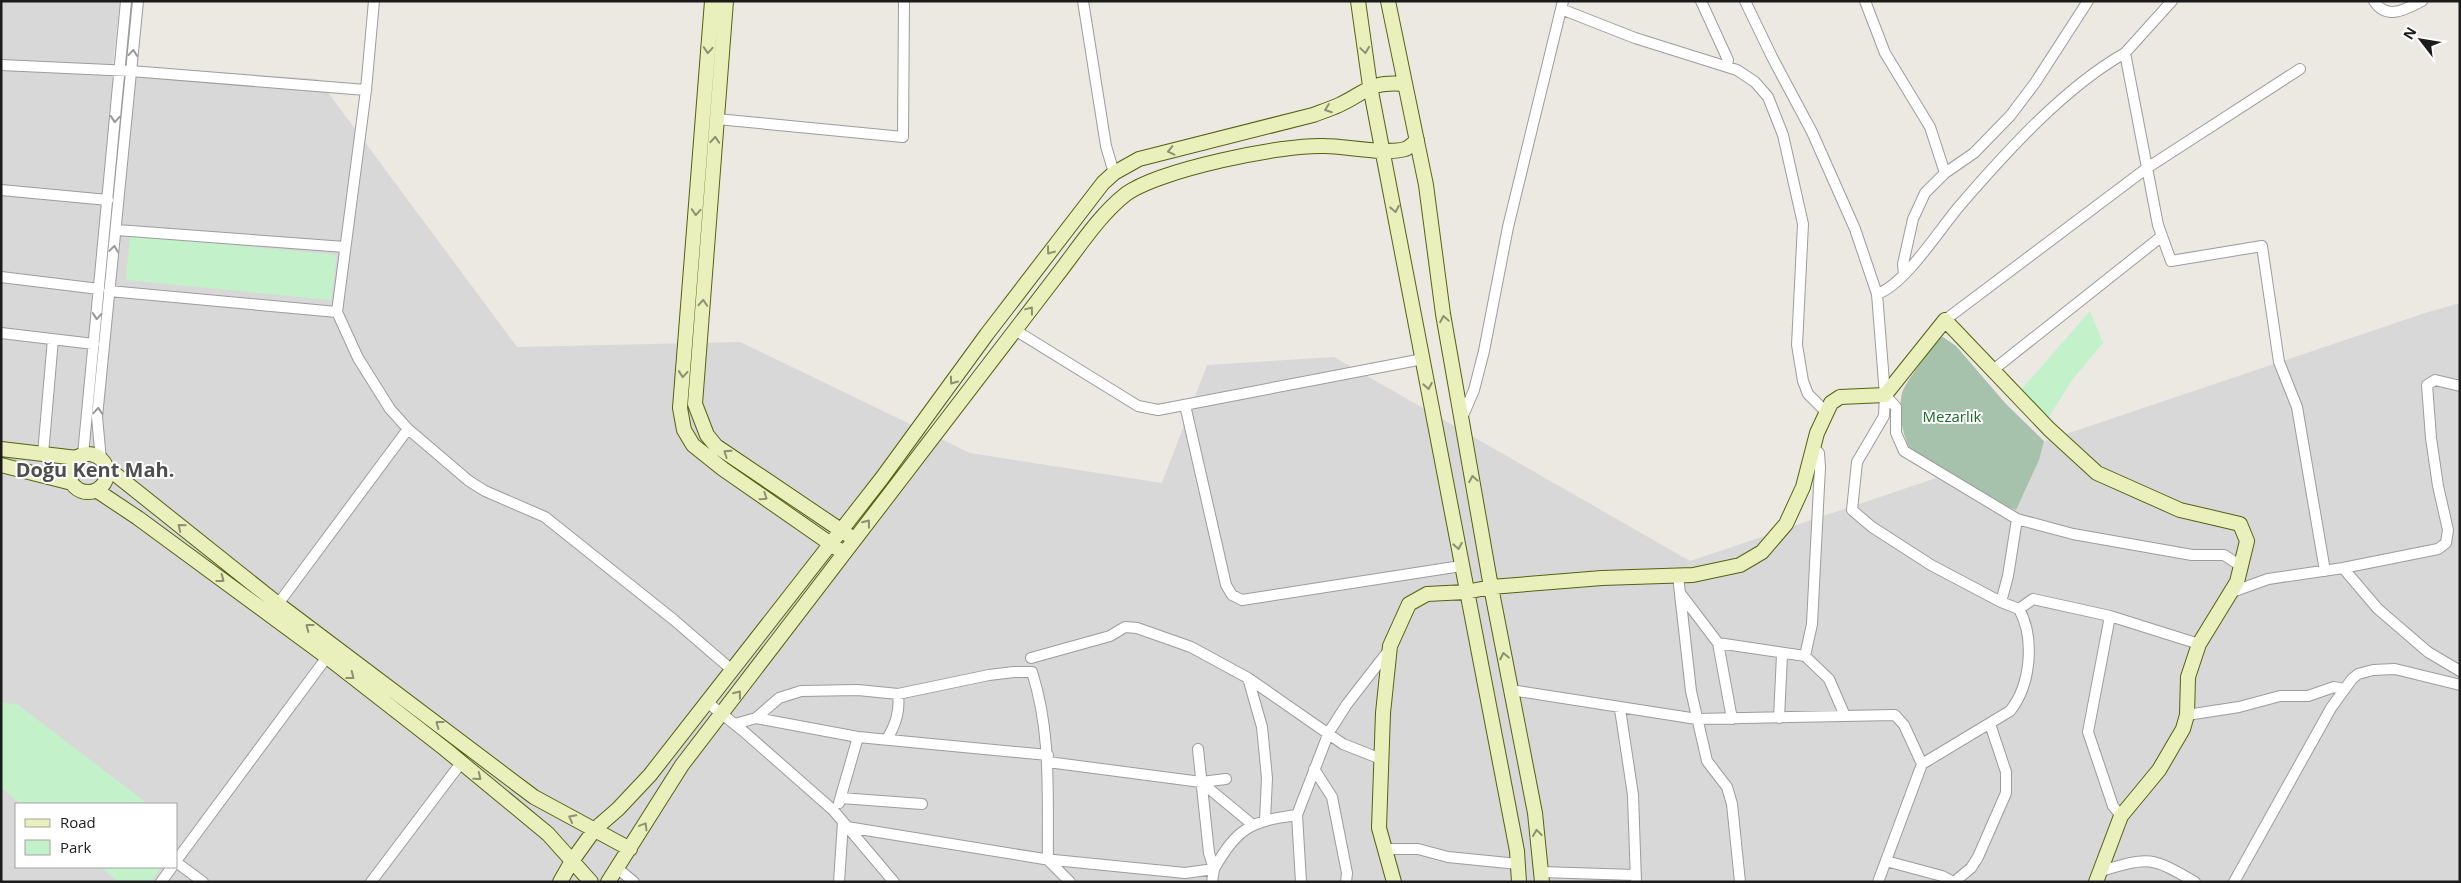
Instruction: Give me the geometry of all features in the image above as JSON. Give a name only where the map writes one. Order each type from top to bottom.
[{"type":"street","points":[[96,490],[106,478],[98,417],[108,200],[126,1]]},
{"type":"street","points":[[72,483],[69,472],[80,456],[94,344],[117,230],[138,1]]},
{"type":"street","points":[[374,1],[366,90],[337,312],[358,358],[375,388],[408,429],[469,481],[485,491],[545,517],[674,620],[732,670]]},
{"type":"street","points":[[712,1],[680,408],[684,430],[693,445],[723,469],[844,553]]},
{"type":"street","points":[[726,1],[695,404],[708,435],[716,446],[854,539]]},
{"type":"street","points":[[717,119],[903,137],[904,1]]},
{"type":"street","points":[[1083,1],[1106,146],[1114,173]]},
{"type":"street","points":[[1358,1],[1370,86],[1518,864],[1519,882]]},
{"type":"street","points":[[1388,1],[1426,185],[1443,314],[1491,587],[1535,813],[1541,877],[1635,879],[1633,796],[1620,708]]},
{"type":"street","points":[[1701,1],[1728,60],[1727,66]]},
{"type":"street","points":[[1745,1],[1772,58],[1812,132],[1855,229],[1877,294],[1885,395],[1884,416],[1857,462],[1852,510],[1872,527],[1931,565],[2001,602],[2019,609],[2023,617],[2029,643],[2025,681],[2018,700],[2010,711],[1922,764]]},
{"type":"street","points":[[1865,1],[1885,53],[1930,127],[1945,173]]},
{"type":"street","points":[[1904,274],[1903,264],[1916,210],[1926,193],[1945,173],[1974,153],[2010,116],[2035,83],[2088,1]]},
{"type":"street","points":[[1877,294],[1887,291],[1904,274],[1962,202],[2036,125],[2105,65],[2125,54],[2172,1]]},
{"type":"street","points":[[2374,1],[2381,9],[2394,13],[2422,1]]},
{"type":"street","points":[[1462,418],[1474,390],[1484,351],[1508,227],[1562,5],[1635,38],[1744,73],[1768,97],[1783,135],[1804,224],[1797,345],[1803,382],[1808,394],[1826,412]]},
{"type":"street","points":[[2125,54],[2162,236],[2171,261],[2262,246],[2279,362],[2297,407],[2325,571]]},
{"type":"street","points":[[1,65],[131,71],[366,90]]},
{"type":"street","points":[[1302,882],[1297,815],[1314,769],[1329,732],[1347,704],[1390,648],[1409,604],[1426,594],[1466,592],[1491,587],[1602,578],[1693,575],[1740,565],[1762,552],[1786,524],[1796,504],[1803,487],[1813,447],[1831,403],[1840,397],[1885,395],[1945,320],[2147,168],[2300,69]]},
{"type":"street","points":[[560,882],[594,829],[618,809],[650,775],[842,530],[1092,194],[1114,173],[1139,159],[1313,115],[1340,105],[1370,86],[1391,83],[1405,84]]},
{"type":"street","points":[[608,882],[669,784],[854,539],[1113,206],[1142,184],[1158,178],[1284,148],[1322,146],[1383,151],[1405,149],[1417,140]]},
{"type":"street","points":[[1,190],[108,200]]},
{"type":"street","points":[[117,230],[345,247]]},
{"type":"street","points":[[1993,370],[2162,236]]},
{"type":"street","points":[[1,277],[104,290],[337,312]]},
{"type":"street","points":[[1945,320],[2049,429],[2097,472],[2180,510],[2240,524],[2247,541],[2232,592],[2199,644],[2188,677],[2187,715],[2173,748],[2159,770],[2121,816],[2098,876]]},
{"type":"street","points":[[1015,330],[1138,406],[1158,410],[1423,358]]},
{"type":"street","points":[[1,333],[94,344]]},
{"type":"street","points":[[43,454],[53,339]]},
{"type":"street","points":[[2232,592],[2268,579],[2343,568],[2439,548],[2446,543],[2448,530],[2438,486],[2432,446],[2427,385],[2435,380],[2460,386]]},
{"type":"street","points":[[1885,395],[1896,407],[1896,433],[1904,451],[2017,519],[2073,534],[2192,555],[2224,555],[2241,566]]},
{"type":"street","points":[[1185,405],[1226,585],[1237,598],[1242,600],[1461,566]]},
{"type":"street","points":[[278,604],[408,429]]},
{"type":"street","points":[[1805,656],[1812,624],[1820,467],[1818,453],[1813,447]]},
{"type":"street","points":[[1,449],[43,454],[93,455],[278,604],[534,797],[630,849]]},
{"type":"street","points":[[1,465],[72,483],[81,490],[96,490],[138,518],[326,658],[461,763],[548,834],[591,882]]},
{"type":"street","points":[[2001,602],[2008,576],[2017,519]]},
{"type":"street","points":[[2343,568],[2378,609],[2428,652],[2460,671]]},
{"type":"street","points":[[1678,576],[1691,692],[1707,761],[1727,788],[1732,804],[1740,882]]},
{"type":"street","points":[[1680,593],[1718,644],[1732,719]]},
{"type":"street","points":[[2019,609],[2033,599],[2110,616],[2199,644]]},
{"type":"street","points":[[2110,616],[2088,732],[2113,806],[2121,816]]},
{"type":"street","points":[[1031,658],[1110,636],[1125,627],[1137,628],[1192,647],[1248,678],[1329,732],[1342,744],[1381,759]]},
{"type":"street","points":[[1718,644],[1782,655],[1805,656],[1829,679],[1845,716]]},
{"type":"street","points":[[1390,648],[1381,759],[1379,828],[1394,882]]},
{"type":"street","points":[[1779,718],[1782,655]]},
{"type":"street","points":[[178,859],[326,658]]},
{"type":"street","points":[[2234,882],[2343,689],[2358,674],[2383,668],[2395,669],[2460,685]]},
{"type":"street","points":[[735,724],[756,718],[779,698],[801,691],[858,690],[898,694],[989,675],[1032,672],[1041,700],[1048,759],[1048,860],[1070,882]]},
{"type":"street","points":[[1248,678],[1262,727],[1267,778],[1265,820]]},
{"type":"street","points":[[2187,715],[2239,707],[2280,696],[2308,696],[2334,687],[2343,689]]},
{"type":"street","points":[[1511,690],[1697,720],[1895,715],[1904,725],[1922,764],[1913,794],[1878,882]]},
{"type":"street","points":[[887,739],[894,728],[898,716],[900,706],[898,694]]},
{"type":"street","points":[[707,702],[735,724],[836,813],[894,882]]},
{"type":"street","points":[[756,718],[858,737],[1048,759],[1201,782],[1226,779]]},
{"type":"street","points":[[1886,861],[1942,876],[1954,882],[1971,868],[1978,857],[2006,793],[2006,772],[1990,724]]},
{"type":"street","points":[[836,813],[858,737]]},
{"type":"street","points":[[1198,749],[1209,853],[1214,869]]},
{"type":"street","points":[[371,882],[461,763]]},
{"type":"street","points":[[1314,769],[1332,797],[1347,874],[1346,882]]},
{"type":"street","points":[[1201,782],[1252,824]]},
{"type":"street","points":[[841,798],[922,804]]},
{"type":"street","points":[[1212,882],[1214,869],[1225,850],[1242,831],[1252,824],[1265,820],[1297,815]]},
{"type":"street","points":[[845,825],[1048,860],[1185,873],[1214,869]]},
{"type":"street","points":[[839,882],[845,825]]},
{"type":"street","points":[[1385,849],[1418,849],[1448,857],[1518,864]]},
{"type":"street","points":[[2098,876],[2127,862],[2154,861],[2168,866],[2195,882]]},
{"type":"street","points":[[178,863],[203,882]]},
{"type":"street","points":[[161,882],[171,868]]},
{"type":"street","points":[[617,868],[634,882]]},
{"type":"shaded area","points":[[1,1],[120,1],[113,65],[318,79],[517,347],[740,342],[970,453],[1162,483],[1207,365],[1334,357],[1690,561],[2425,313],[2460,303],[2460,882],[1,882]]},
{"type":"green space","points":[[130,235],[337,255],[331,300],[126,280]]},
{"type":"green space","points":[[2090,311],[2103,343],[2072,380],[2049,417],[2021,390]]},
{"type":"green space","name":"Mezarlık","points":[[1943,337],[1956,346],[2006,404],[2044,441],[2039,460],[2016,510],[2003,505],[1910,449],[1907,443],[1901,414],[1902,393],[1908,381],[1940,338]]},
{"type":"green space","points":[[1,703],[17,704],[147,803],[20,803],[1,788]]},
{"type":"green space","points":[[101,868],[161,868],[150,882],[119,882]]},
{"type":"district","name":"Doğu Kent Mah.","points":[[95,469]]}]
